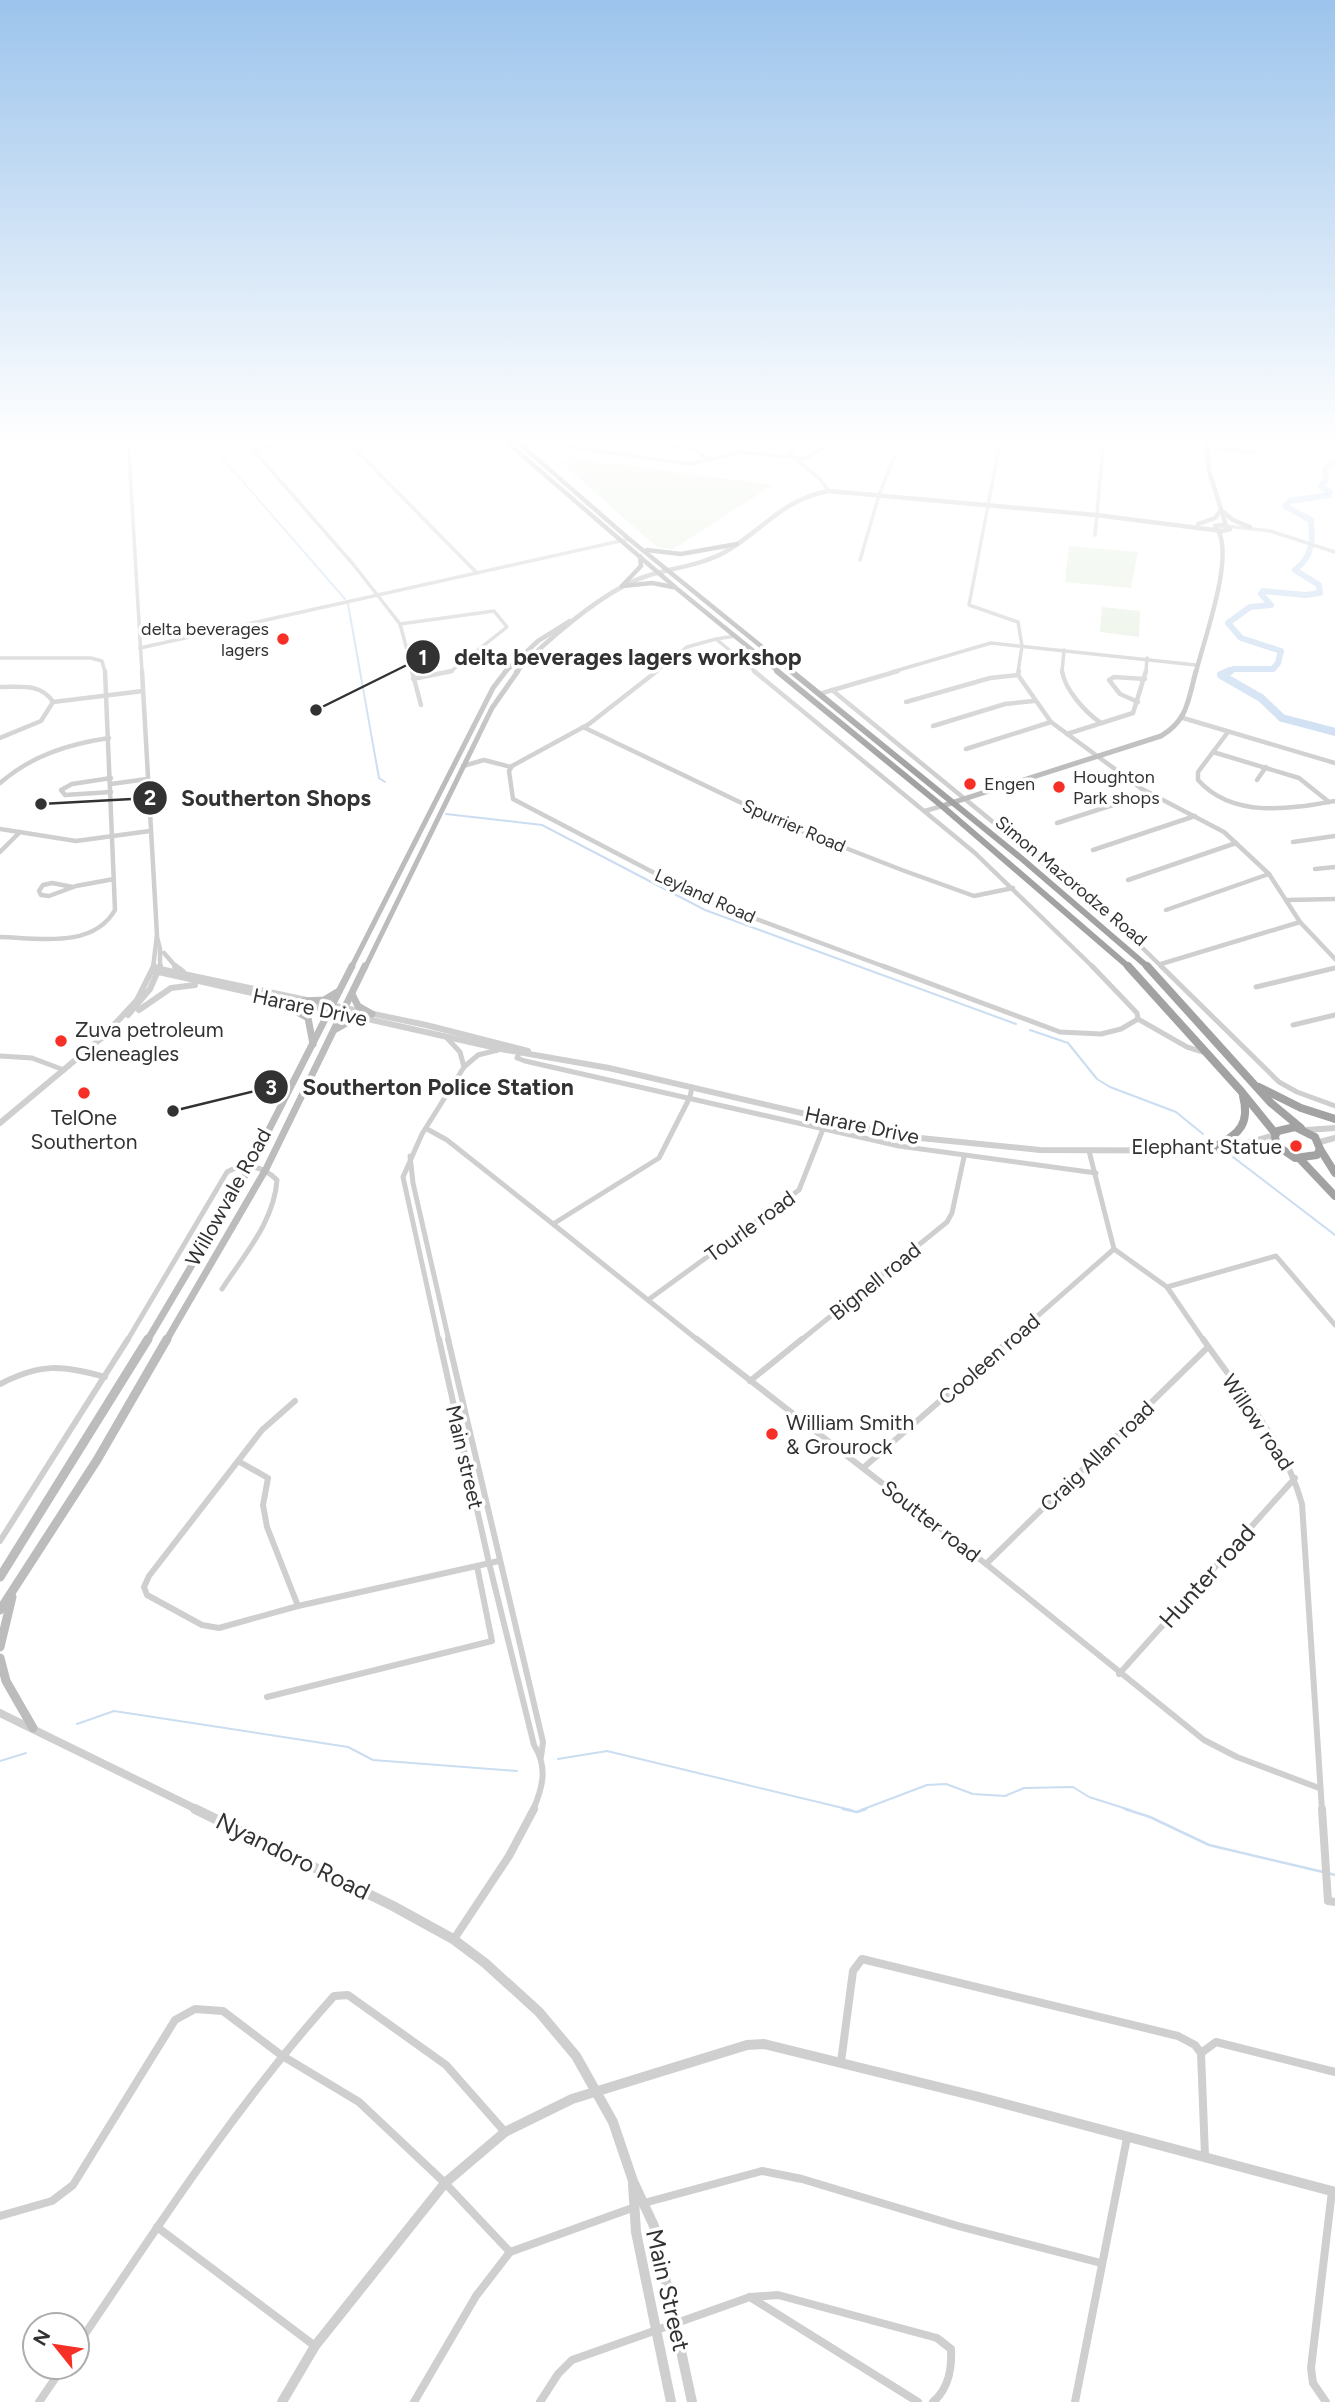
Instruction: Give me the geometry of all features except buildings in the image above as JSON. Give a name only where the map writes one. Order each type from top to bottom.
[{"type":"highway","name":"Simon Mazorodze Road","points":[[632,549],[665,572],[983,827],[1150,969],[1254,1084],[1320,1146],[1335,1173]]},
{"type":"highway","points":[[641,549],[665,572]]},
{"type":"highway","points":[[647,549],[681,555],[717,549]]},
{"type":"highway","points":[[622,586],[641,566],[640,556]]},
{"type":"highway","name":"Simon Mazorodze Road","points":[[665,572],[676,588],[942,806],[1129,967],[1241,1091],[1275,1134],[1274,1140],[1280,1150]]},
{"type":"highway","points":[[622,586],[652,583],[676,588]]},
{"type":"highway","points":[[1254,1084],[1287,1102],[1335,1119]]},
{"type":"highway","points":[[1216,1146],[1234,1138],[1244,1128],[1247,1111],[1241,1091]]},
{"type":"highway","points":[[1275,1134],[1285,1128],[1303,1129]]},
{"type":"highway","points":[[1299,1158],[1313,1157],[1320,1146]]},
{"type":"highway","points":[[1280,1150],[1299,1158],[1335,1196]]},
{"type":"main road","name":"Willowvale Road","points":[[0,1610],[97,1460],[266,1169],[468,755],[508,680],[534,653],[622,586],[709,560],[728,549]]},
{"type":"main road","points":[[942,806],[1100,757],[1167,733],[1183,718],[1224,563],[1223,549]]},
{"type":"main road","name":"Willowvale Road","points":[[0,1577],[180,1289],[250,1167],[494,688],[505,671],[527,651],[558,628],[577,618]]},
{"type":"main road","points":[[304,1001],[324,1000],[343,987]]},
{"type":"main road","points":[[352,993],[358,1006],[372,1014]]},
{"type":"main road","points":[[276,1000],[308,1018],[313,1044]]},
{"type":"main road","points":[[335,1029],[350,1021],[365,1019]]},
{"type":"main road","points":[[0,1647],[14,1589]]},
{"type":"main road","points":[[0,1658],[6,1681],[33,1728]]},
{"type":"street","points":[[102,1038],[142,993],[157,971],[135,549]]},
{"type":"street","points":[[340,549],[400,624],[421,705]]},
{"type":"street","points":[[453,549],[477,573]]},
{"type":"street","points":[[141,648],[581,549]]},
{"type":"street","points":[[860,560],[863,549]]},
{"type":"street","points":[[979,549],[969,605],[1018,622],[1022,646],[1018,674],[1034,701],[1051,722],[1150,793],[1219,829],[1236,843],[1269,874],[1300,922],[1335,958]]},
{"type":"street","points":[[400,624],[487,610],[494,611],[507,627],[449,673],[413,679]]},
{"type":"street","points":[[468,755],[511,768],[583,727],[687,647],[735,636]]},
{"type":"street","points":[[716,639],[925,811],[1013,888],[1112,985],[1137,1013],[1139,1019],[1156,1027],[1184,1048],[1208,1054]]},
{"type":"street","points":[[818,694],[985,645],[1022,646],[1196,665]]},
{"type":"street","points":[[1064,650],[1064,679],[1088,713],[1101,723]]},
{"type":"street","points":[[0,658],[97,659],[102,661],[106,669],[115,910],[106,923],[86,935],[70,938],[0,937]]},
{"type":"street","points":[[1067,734],[1133,713],[1145,679],[1147,658]]},
{"type":"street","points":[[906,702],[978,681],[1018,674]]},
{"type":"street","points":[[1138,702],[1119,693],[1110,685],[1109,680],[1118,676],[1145,679]]},
{"type":"street","points":[[0,687],[39,689],[47,692],[52,702]]},
{"type":"street","points":[[832,690],[1121,927],[1279,1082],[1297,1092],[1335,1106]]},
{"type":"street","points":[[52,702],[143,691]]},
{"type":"street","points":[[933,726],[1005,704],[1034,701]]},
{"type":"street","points":[[0,738],[41,721],[52,702]]},
{"type":"street","points":[[1183,718],[1335,763]]},
{"type":"street","points":[[966,749],[1051,722]]},
{"type":"street","name":"Spurrier Road","points":[[583,727],[794,828],[963,893],[980,896],[1013,888]]},
{"type":"street","points":[[1228,732],[1198,772],[1198,780],[1232,802],[1255,809],[1276,811],[1335,801]]},
{"type":"street","points":[[0,783],[20,767],[45,755],[80,743],[109,738]]},
{"type":"street","points":[[1213,752],[1306,781],[1329,802]]},
{"type":"street","points":[[463,766],[484,760]]},
{"type":"street","points":[[1257,780],[1266,767]]},
{"type":"street","name":"Leyland Road","points":[[511,768],[511,794],[517,802],[724,908],[1060,1032],[1077,1036],[1093,1035],[1130,1025],[1139,1019]]},
{"type":"street","points":[[111,792],[72,796],[65,795],[61,790],[72,784],[147,779]]},
{"type":"street","points":[[1057,823],[1150,793]]},
{"type":"street","points":[[925,811],[942,806]]},
{"type":"street","points":[[1093,850],[1195,817]]},
{"type":"street","points":[[983,827],[994,822]]},
{"type":"street","points":[[0,829],[76,841],[149,831]]},
{"type":"street","points":[[0,852],[20,832]]},
{"type":"street","points":[[1293,842],[1335,836]]},
{"type":"street","points":[[1128,880],[1236,843]]},
{"type":"street","points":[[1315,869],[1335,867]]},
{"type":"street","points":[[1166,910],[1269,874]]},
{"type":"street","points":[[73,887],[52,883],[43,885],[39,891],[43,896],[49,896],[73,887],[114,879]]},
{"type":"street","points":[[1288,900],[1335,899]]},
{"type":"street","points":[[1161,964],[1300,922]]},
{"type":"street","points":[[157,935],[163,952],[173,965],[192,976]]},
{"type":"street","points":[[0,1123],[126,1018],[146,998],[163,952]]},
{"type":"street","points":[[1256,987],[1335,968]]},
{"type":"street","name":"Harare Drive","points":[[157,971],[304,1001],[365,1019],[445,1037],[544,1055]]},
{"type":"street","name":"Harare Drive","points":[[157,971],[276,1000],[332,1009]]},
{"type":"street","points":[[126,1018],[171,988],[204,984]]},
{"type":"street","name":"Harare Drive","points":[[344,1012],[372,1014],[900,1136],[974,1146],[1089,1151],[1280,1150]]},
{"type":"street","points":[[1293,1025],[1335,1015]]},
{"type":"street","points":[[445,1037],[460,1052],[464,1067],[478,1055],[501,1049]]},
{"type":"street","points":[[519,1052],[517,1058],[525,1061],[822,1129],[964,1157],[1096,1174]]},
{"type":"street","points":[[0,1056],[32,1058],[64,1070]]},
{"type":"street","name":"Main street","points":[[453,1940],[522,1835],[543,1785],[544,1770],[534,1745],[489,1563],[403,1185],[410,1155],[464,1067]]},
{"type":"street","points":[[553,1224],[659,1158],[690,1097],[692,1087]]},
{"type":"street","points":[[1303,1129],[1335,1128]]},
{"type":"street","name":"Soutter road","points":[[426,1129],[447,1140],[986,1564],[1119,1674],[1219,1749],[1319,1788]]},
{"type":"street","name":"Tourle road","points":[[648,1300],[799,1191],[822,1129]]},
{"type":"street","name":"Harare Drive","points":[[1185,1150],[1251,1142],[1275,1134]]},
{"type":"street","points":[[1320,1146],[1335,1138]]},
{"type":"street","points":[[1089,1151],[1114,1249]]},
{"type":"street","name":"Main street","points":[[410,1155],[422,1224],[543,1742],[541,1757]]},
{"type":"street","name":"Bignell road","points":[[750,1381],[947,1222],[952,1213],[964,1157]]},
{"type":"street","points":[[0,1541],[105,1377],[223,1179],[234,1166],[266,1169],[277,1180],[278,1190],[271,1210],[222,1289]]},
{"type":"street","name":"Willow road","points":[[1114,1249],[1167,1287],[1282,1453],[1295,1478],[1302,1504],[1328,1901],[1335,1902]]},
{"type":"street","name":"Cooleen road","points":[[863,1468],[1114,1249]]},
{"type":"street","points":[[1167,1287],[1276,1256],[1335,1325]]},
{"type":"street","name":"Craig Allan road","points":[[986,1564],[1208,1348]]},
{"type":"street","points":[[0,1384],[29,1371],[54,1364],[105,1377]]},
{"type":"street","points":[[295,1401],[271,1420],[149,1576],[145,1590],[153,1599],[211,1627],[229,1626],[298,1606],[499,1561]]},
{"type":"street","points":[[238,1461],[268,1478],[269,1488],[263,1504],[265,1520],[298,1606]]},
{"type":"street","name":"Hunter road","points":[[1119,1674],[1295,1478]]},
{"type":"street","points":[[267,1697],[492,1641],[477,1566]]},
{"type":"street","name":"Nyandoro Road","points":[[0,1713],[304,1860],[453,1940],[516,1989],[561,2036]]},
{"type":"street","points":[[841,2062],[853,1971],[862,1959],[1178,2036],[1195,2045],[1201,2053],[1205,2156]]},
{"type":"street","points":[[91,2325],[157,2227],[281,2055],[334,1996],[348,1995],[420,2044],[446,2065],[505,2132]]},
{"type":"street","points":[[0,2216],[52,2201],[73,2185],[175,2020],[195,2009],[223,2011],[281,2055],[365,2106],[445,2183],[510,2252]]},
{"type":"street","name":"Main Street","points":[[561,2036],[613,2122],[640,2204],[654,2226],[692,2402]]},
{"type":"street","points":[[1201,2053],[1216,2042],[1335,2071]]},
{"type":"street","points":[[282,2402],[315,2346],[445,2183],[505,2132],[554,2106],[596,2091],[747,2045],[764,2044],[1128,2134],[1333,2192],[1311,2368],[1313,2383],[1326,2402]]},
{"type":"street","points":[[1075,2402],[1128,2134]]},
{"type":"street","points":[[414,2402],[476,2296],[510,2252],[640,2204],[740,2175],[762,2171],[802,2179],[958,2226],[1101,2263]]},
{"type":"street","name":"Main Street","points":[[640,2204],[636,2232],[671,2402]]},
{"type":"street","points":[[157,2227],[315,2346]]},
{"type":"street","points":[[540,2402],[558,2374],[572,2360],[750,2297],[778,2295],[937,2338],[951,2349],[952,2365],[945,2389],[933,2402]]},
{"type":"street","points":[[750,2297],[918,2402]]},
{"type":"street","points":[[39,2402],[53,2381]]},
{"type":"green space","points":[[1069,549],[1138,552],[1131,588],[1065,582]]},
{"type":"green space","points":[[1102,607],[1140,611],[1139,637],[1100,632]]},
{"type":"waterway","points":[[302,549],[345,599]]},
{"type":"waterway","points":[[1227,672],[1234,669],[1273,669],[1278,663],[1281,651],[1241,638],[1228,623],[1250,607],[1271,605],[1261,594],[1263,591],[1306,595],[1320,593],[1319,585],[1295,570],[1310,549]]},
{"type":"waterway","points":[[348,604],[379,778],[385,782]]},
{"type":"waterway","points":[[1230,671],[1221,675],[1261,698],[1282,718],[1335,732]]},
{"type":"waterway","points":[[446,814],[542,825],[705,910],[1016,1024]]},
{"type":"waterway","points":[[1030,1030],[1068,1043],[1097,1079],[1110,1087],[1176,1112],[1203,1134]]},
{"type":"waterway","points":[[1233,1157],[1335,1235]]},
{"type":"waterway","points":[[77,1724],[114,1711],[348,1747],[373,1760],[517,1771]]},
{"type":"waterway","points":[[558,1759],[607,1751],[851,1810]]},
{"type":"waterway","points":[[0,1761],[26,1753]]},
{"type":"waterway","points":[[861,1810],[927,1785],[946,1784],[973,1794],[1005,1796],[1024,1788],[1073,1787],[1089,1797],[1130,1810]]},
{"type":"waterway","points":[[843,1809],[857,1812],[866,1809]]},
{"type":"waterway","points":[[1125,1809],[1150,1817],[1209,1845],[1323,1872]]},
{"type":"waterway","points":[[1328,1873],[1335,1875]]},
{"type":"place","name":"delta beverages lagers","points":[[283,639]]},
{"type":"place","name":"delta beverages lagers workshop","points":[[316,710]]},
{"type":"place","name":"Engen","points":[[970,784]]},
{"type":"place","name":"Houghton Park shops","points":[[1059,787]]},
{"type":"place","name":"Southerton Shops","points":[[41,804]]},
{"type":"place","name":"Zuva petroleum Gleneagles","points":[[61,1041]]},
{"type":"place","name":"TelOne Southerton","points":[[84,1093]]},
{"type":"place","name":"Southerton Police Station","points":[[173,1111]]},
{"type":"place","name":"Elephant Statue","points":[[1296,1146]]},
{"type":"place","name":"William Smith & Grourock","points":[[772,1434]]}]
